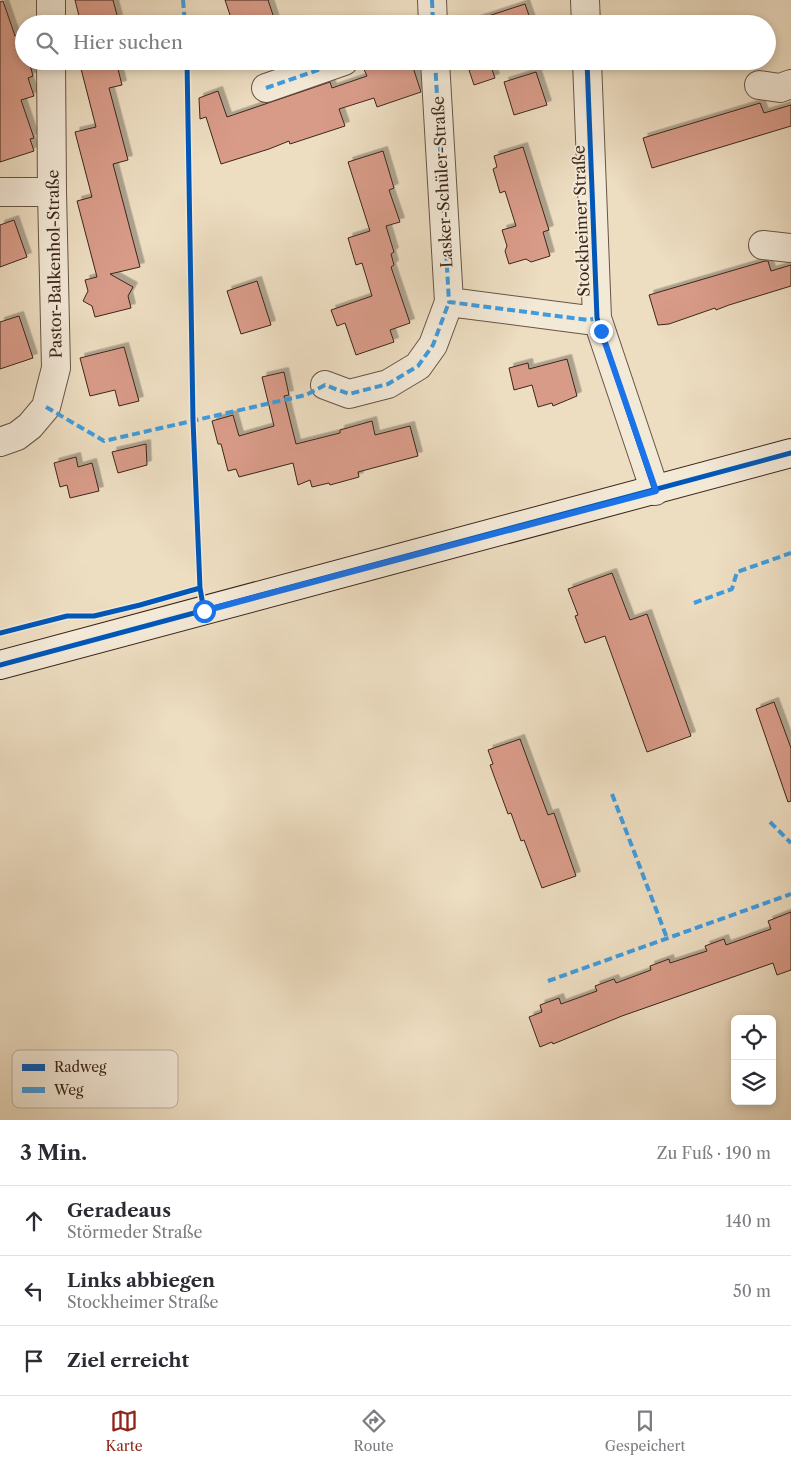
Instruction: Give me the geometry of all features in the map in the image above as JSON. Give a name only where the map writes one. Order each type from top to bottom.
[{"type":"street","points":[[51,0],[51,15]]},
{"type":"street","points":[[432,0],[433,15]]},
{"type":"street","points":[[585,0],[586,15]]},
{"type":"street","name":"Pastor-Balkenhol-Straße","points":[[0,442],[18,436],[30,426],[46,407],[56,368],[51,70]]},
{"type":"street","points":[[266,88],[318,70]]},
{"type":"street","name":"Lasker-Schüler-Straße","points":[[325,385],[349,394],[388,384],[418,366],[434,345],[449,302],[436,70]]},
{"type":"street","name":"Stockheimer Straße","points":[[587,70],[597,318],[656,491]]},
{"type":"street","points":[[759,85],[780,88],[791,84]]},
{"type":"street","points":[[0,192],[52,192]]},
{"type":"street","points":[[764,245],[791,248]]},
{"type":"street","points":[[449,302],[588,320],[597,318]]},
{"type":"street","points":[[0,665],[656,491],[791,453]]},
{"type":"building","points":[[75,0],[113,0],[117,15],[79,15]]},
{"type":"building","points":[[225,0],[268,0],[273,15],[230,15]]},
{"type":"building","points":[[3,1],[15,36],[15,70],[31,70],[33,76],[28,78],[34,96],[21,100],[34,138],[30,139],[34,151],[0,162],[0,2]]},
{"type":"building","points":[[525,4],[529,15],[491,15]]},
{"type":"building","points":[[81,70],[118,70],[122,85],[109,88],[128,160],[113,164],[140,267],[110,274],[133,287],[128,296],[131,308],[95,317],[92,306],[83,301],[88,291],[85,280],[97,277],[77,201],[92,197],[75,132],[96,127]]},
{"type":"building","points":[[364,70],[414,70],[421,92],[377,107],[374,98],[339,109],[345,126],[290,144],[289,141],[221,164],[206,117],[200,119],[199,98],[218,91],[227,117],[330,82],[332,88],[367,76]]},
{"type":"building","points":[[469,70],[492,70],[495,78],[474,85]]},
{"type":"building","points":[[536,72],[547,105],[514,115],[504,82]]},
{"type":"building","points":[[760,103],[764,113],[791,105],[791,126],[652,168],[643,138]]},
{"type":"building","points":[[523,147],[549,230],[543,232],[550,256],[531,262],[526,259],[509,264],[505,251],[507,246],[502,230],[516,226],[505,191],[500,193],[493,169],[497,167],[494,156]]},
{"type":"building","points":[[383,151],[394,188],[389,190],[400,222],[386,226],[394,252],[391,254],[394,265],[391,267],[410,323],[390,330],[394,342],[356,355],[345,323],[337,326],[331,310],[372,296],[362,263],[356,265],[348,238],[370,231],[348,162]]},
{"type":"building","points":[[14,220],[27,257],[0,267],[0,225]]},
{"type":"building","points":[[768,261],[771,271],[791,265],[791,286],[716,310],[715,308],[669,324],[658,325],[649,295]]},
{"type":"building","points":[[257,281],[271,325],[241,334],[227,291]]},
{"type":"building","points":[[19,316],[33,358],[0,369],[0,322]]},
{"type":"building","points":[[124,347],[139,401],[119,406],[115,390],[90,396],[80,358]]},
{"type":"building","points":[[567,359],[577,396],[553,406],[552,403],[538,407],[532,385],[514,390],[509,368],[528,363],[529,369]]},
{"type":"building","points":[[284,372],[289,395],[284,396],[296,444],[340,433],[340,430],[372,421],[375,435],[410,426],[418,456],[358,472],[359,477],[330,485],[329,483],[312,487],[310,480],[298,485],[293,463],[239,477],[236,469],[228,471],[221,444],[218,444],[212,421],[233,415],[239,436],[274,426],[262,377]]},
{"type":"building","points":[[146,444],[147,465],[118,473],[112,452]]},
{"type":"building","points":[[76,457],[78,467],[92,463],[99,491],[70,498],[67,485],[60,487],[54,463]]},
{"type":"building","points":[[612,573],[630,620],[647,614],[691,736],[647,752],[605,636],[585,643],[575,616],[578,615],[568,589]]},
{"type":"building","points":[[774,702],[791,748],[791,801],[788,802],[756,709]]},
{"type":"building","points":[[520,739],[548,815],[554,813],[576,876],[542,888],[524,840],[521,841],[511,813],[508,814],[490,765],[493,764],[488,750]]},
{"type":"building","points":[[791,912],[791,970],[777,975],[773,963],[622,1016],[553,1044],[552,1042],[540,1047],[529,1017],[542,1012],[540,1005],[559,998],[561,1004],[597,991],[595,986],[614,979],[616,983],[651,970],[650,966],[669,959],[670,963],[707,951],[705,946],[724,939],[726,945],[771,929],[768,921]]},
{"type":"marked path","points":[[183,0],[184,15]]},
{"type":"marked path","points":[[432,0],[433,15]]},
{"type":"marked path","points":[[266,88],[318,70]]},
{"type":"marked path","points":[[436,70],[449,302],[588,320],[597,318]]},
{"type":"marked path","points":[[46,407],[104,441],[306,395],[325,385],[349,394],[388,384],[418,366],[433,345],[449,302]]},
{"type":"marked path","points":[[694,603],[732,589],[737,572],[791,553]]},
{"type":"marked path","points":[[612,794],[667,938]]},
{"type":"marked path","points":[[770,822],[791,843]]},
{"type":"marked path","points":[[548,981],[791,894]]},
{"type":"cycle path","points":[[187,70],[193,420],[200,588],[204,611]]},
{"type":"cycle path","points":[[587,70],[597,318],[655,491]]},
{"type":"cycle path","points":[[0,665],[791,453]]},
{"type":"cycle path","points":[[0,633],[67,616],[94,616],[200,588]]},
{"type":"route","points":[[204,611],[656,491],[601,331]]}]
